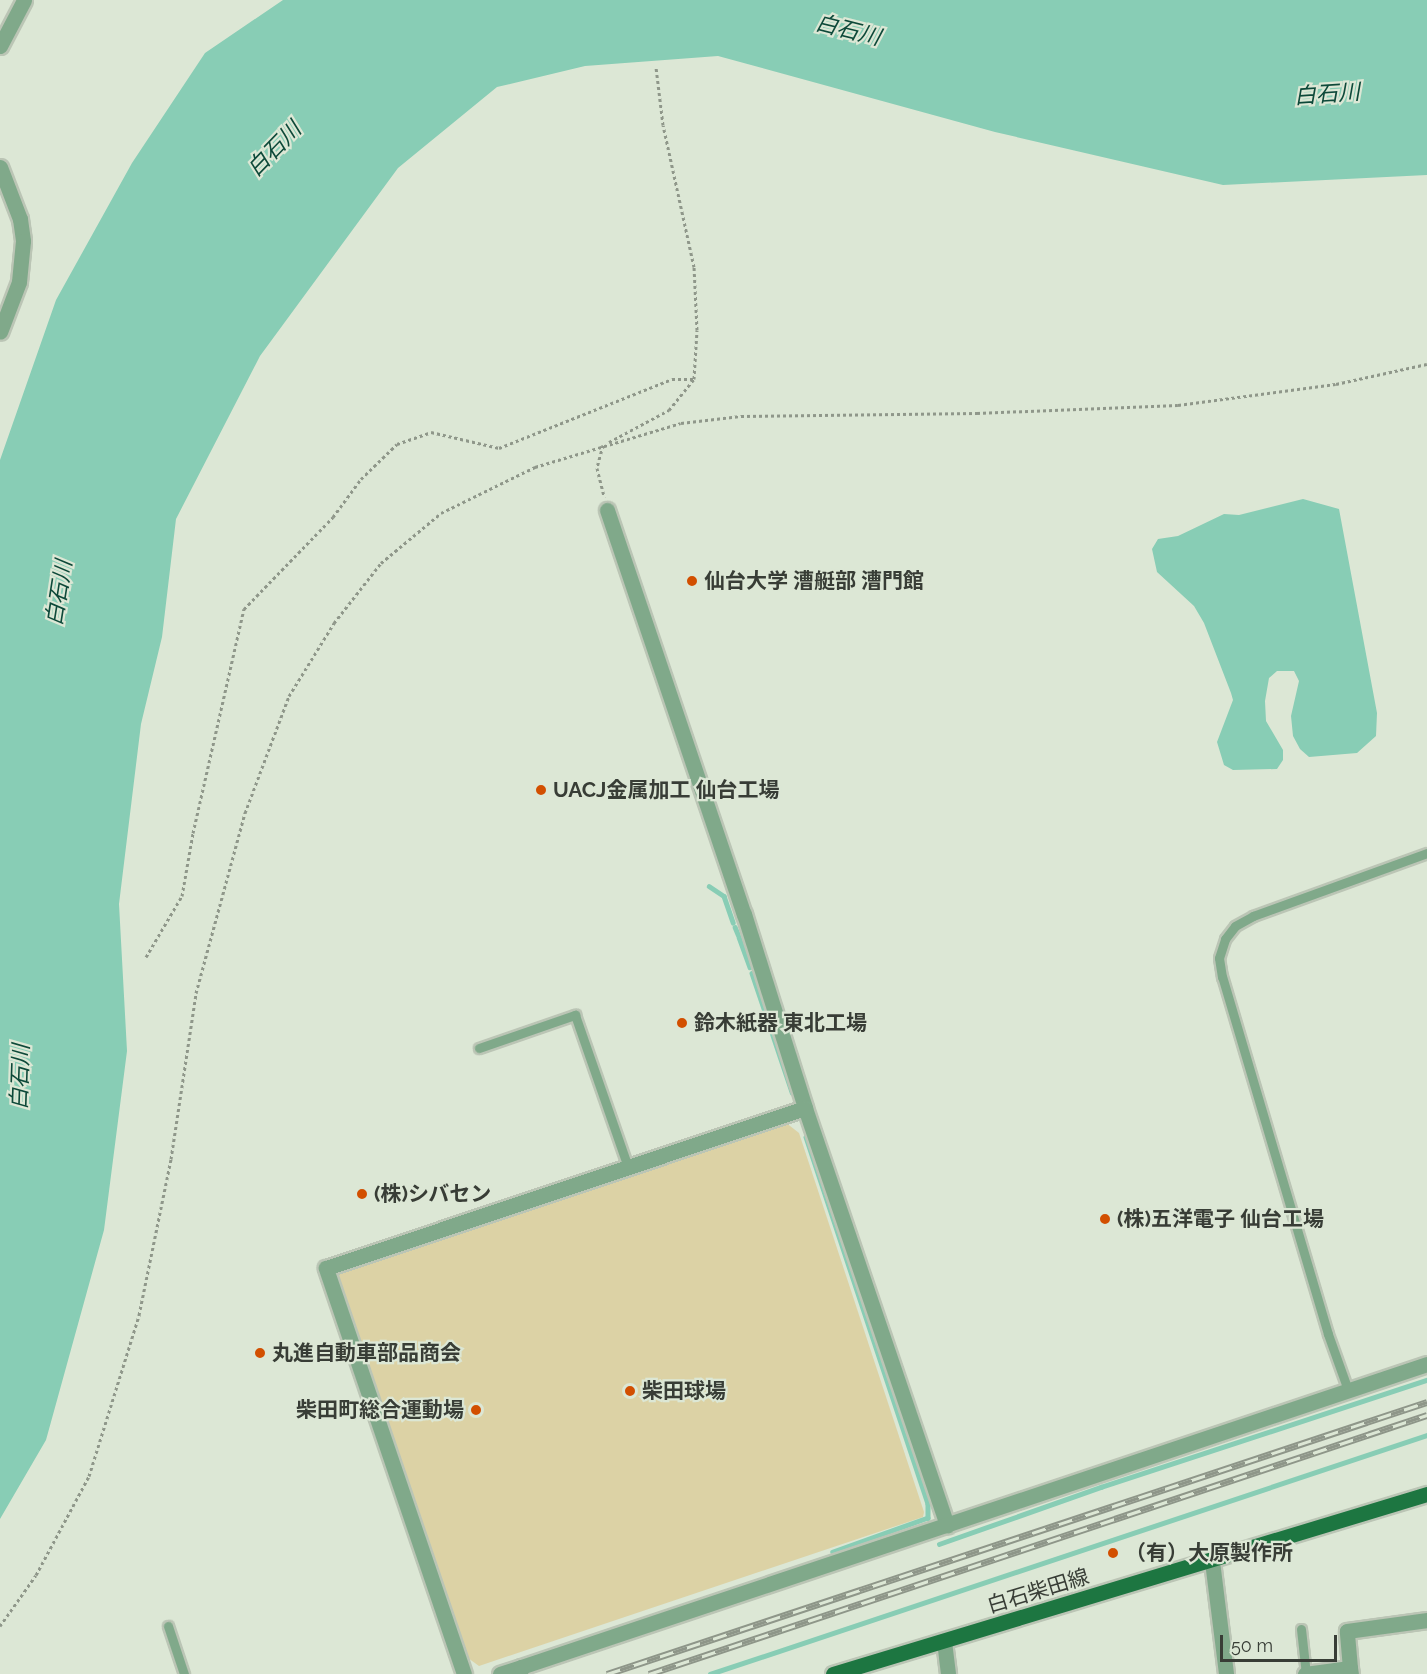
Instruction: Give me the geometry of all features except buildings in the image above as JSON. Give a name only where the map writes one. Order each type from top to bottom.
[{"type":"main road","name":"白石柴田線","points":[[833,1674],[1427,1494]]},
{"type":"street","points":[[0,46],[24,0]]},
{"type":"street","points":[[0,167],[14,198],[23,241],[20,282],[0,332]]},
{"type":"street","points":[[607,510],[744,914],[805,1108],[947,1524]]},
{"type":"street","points":[[464,1674],[326,1268],[805,1108]]},
{"type":"street","points":[[500,1674],[521,1671],[947,1524],[1427,1364]]},
{"type":"street","points":[[1212,1561],[1226,1674]]},
{"type":"street","points":[[1306,1674],[1351,1671],[1347,1631],[1427,1620]]},
{"type":"street","points":[[944,1641],[948,1674]]},
{"type":"lane","points":[[1348,1390],[1317,1299],[1222,977],[1219,958],[1225,939],[1236,926],[1253,916],[1427,853]]},
{"type":"lane","points":[[479,1048],[575,1015],[628,1167]]},
{"type":"lane","points":[[168,1626],[184,1674]]},
{"type":"lane","points":[[1301,1629],[1306,1674]]},
{"type":"path","points":[[607,510],[597,468],[603,445],[669,410],[694,379],[697,330],[694,267],[663,125],[656,67]]},
{"type":"path","points":[[0,1626],[36,1575],[89,1476],[139,1315],[171,1160],[196,993],[245,813],[289,696],[334,623],[381,563],[441,513],[535,467],[681,423],[741,416],[977,413],[1178,405],[1336,384],[1427,364]]},
{"type":"path","points":[[146,957],[182,896],[193,833],[244,609],[333,517],[361,479],[397,444],[430,432],[499,448],[672,379],[694,379]]},
{"type":"shaded area","name":"柴田球場","points":[[785,1122],[799,1133],[924,1512],[923,1517],[479,1666],[468,1658],[335,1271]]},
{"type":"water","name":"白石川","points":[[283,0],[1427,0],[1427,175],[1223,185],[995,132],[718,56],[585,66],[497,87],[398,168],[260,356],[176,519],[162,637],[141,724],[119,904],[127,1051],[104,1230],[46,1440],[0,1519],[0,460],[56,300],[132,163],[205,53]]},
{"type":"water","points":[[1303,499],[1339,509],[1377,713],[1376,736],[1357,753],[1309,757],[1300,749],[1293,736],[1291,716],[1299,681],[1294,671],[1277,671],[1269,678],[1265,701],[1266,721],[1283,750],[1283,760],[1277,769],[1233,770],[1224,765],[1217,742],[1233,700],[1231,693],[1204,623],[1194,606],[1157,572],[1152,549],[1158,539],[1178,536],[1224,514],[1239,515]]},
{"type":"waterway","points":[[709,886],[724,896],[733,922]]},
{"type":"waterway","points":[[735,927],[738,934]]},
{"type":"waterway","points":[[739,937],[750,967]]},
{"type":"waterway","points":[[752,973],[792,1092]]},
{"type":"waterway","points":[[806,1137],[928,1504],[928,1518],[833,1552]]},
{"type":"waterway","points":[[939,1544],[1101,1487],[1427,1380]]},
{"type":"waterway","points":[[710,1674],[1427,1435]]},
{"type":"railway","points":[[607,1674],[1427,1402]]},
{"type":"railway","points":[[649,1674],[1427,1415]]},
{"type":"place","name":"仙台大学 漕艇部 漕門館","points":[[692,581]]},
{"type":"place","name":"UACJ金属加工 仙台工場","points":[[541,790]]},
{"type":"place","name":"鈴木紙器 東北工場","points":[[682,1023]]},
{"type":"place","name":"(株)シバセン","points":[[362,1194]]},
{"type":"place","name":"(株)五洋電子 仙台工場","points":[[1105,1219]]},
{"type":"place","name":"丸進自動車部品商会","points":[[260,1353]]},
{"type":"place","name":"柴田球場","points":[[630,1391]]},
{"type":"place","name":"柴田町総合運動場","points":[[476,1410]]},
{"type":"place","name":"（有）大原製作所","points":[[1113,1553]]}]
